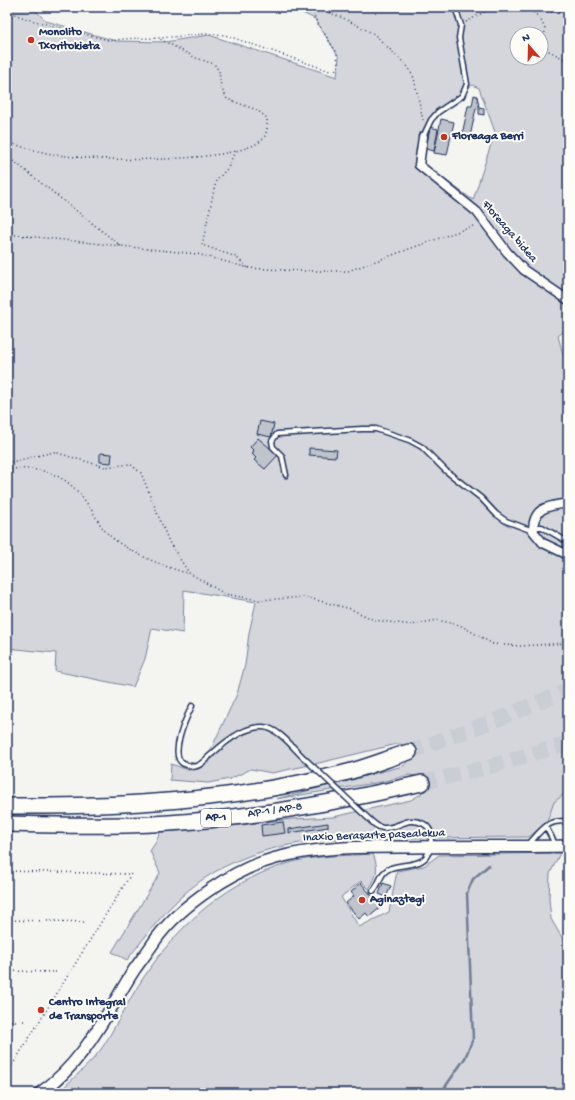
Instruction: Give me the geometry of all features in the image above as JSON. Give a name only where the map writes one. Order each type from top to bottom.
[{"type":"highway","name":"AP-1 / AP-8","points":[[7,806],[62,807],[194,800],[250,793],[342,774],[409,752]]},
{"type":"highway","name":"AP-1 / AP-8","points":[[7,824],[127,824],[182,822],[286,810],[422,783]]},
{"type":"highway","points":[[7,833],[94,833],[127,824]]},
{"type":"main road","name":"Inaxio Berasarte pasealekua","points":[[40,1093],[60,1078],[88,1046],[135,968],[158,938],[187,908],[219,884],[254,866],[295,853],[338,848],[568,846]]},
{"type":"street","name":"Floreaga bidea","points":[[423,137],[420,166],[477,212],[488,224],[507,252],[524,270],[568,300]]},
{"type":"street","points":[[568,503],[546,508],[537,514],[533,521],[533,531],[543,543],[568,555]]},
{"type":"lane","points":[[423,137],[431,120],[438,112],[462,96],[467,84],[459,38],[461,25],[455,7]]},
{"type":"lane","points":[[286,475],[282,456],[273,447],[272,441],[277,434],[362,429],[382,431],[409,440],[422,447],[446,471],[481,498],[496,514],[506,521],[533,531],[538,527],[542,527],[568,542]]},
{"type":"lane","points":[[192,706],[184,722],[177,751],[177,757],[180,762],[187,766],[193,767],[199,765],[223,743],[253,728],[271,729],[376,826],[389,828],[405,821],[419,821],[428,826],[431,832],[432,846],[425,858],[397,866],[382,873],[373,891]]},
{"type":"lane","points":[[526,846],[546,826],[557,820],[568,822]]},
{"type":"lane","points":[[546,826],[556,846]]},
{"type":"path","points":[[7,10],[27,19],[112,41],[123,38],[158,38],[204,33],[225,34],[333,72],[338,67],[337,53],[315,19],[313,7],[344,18],[374,34],[408,67],[414,78],[423,114],[423,137]]},
{"type":"path","points":[[461,25],[493,7]]},
{"type":"path","points":[[527,7],[540,18],[545,29],[544,41],[549,51],[568,61]]},
{"type":"path","points":[[536,7],[549,12],[561,12],[568,8]]},
{"type":"path","points":[[7,142],[66,157],[111,160],[180,159],[235,151],[263,139],[267,130],[267,118],[258,110],[227,99],[221,87],[219,71],[214,64],[196,58],[158,38]]},
{"type":"path","points":[[235,151],[228,168],[216,181],[202,245],[236,258],[249,268]]},
{"type":"path","points":[[7,156],[121,246]]},
{"type":"path","points":[[7,234],[197,254],[249,268],[301,271],[348,270],[476,225],[488,224]]},
{"type":"path","points":[[7,463],[54,452],[105,467],[130,464],[142,473],[169,542],[189,573]]},
{"type":"path","points":[[7,469],[37,468],[53,473],[75,490],[88,504],[107,533],[123,546],[174,571],[189,573],[225,594],[243,598],[275,600],[305,597],[351,609],[374,620],[412,625],[437,620],[460,625],[493,644],[520,646],[568,643]]},
{"type":"path","points":[[7,871],[131,874],[8,1072]]},
{"type":"path","points":[[7,920],[87,922]]},
{"type":"path","points":[[7,971],[56,972]]},
{"type":"path","points":[[7,1021],[24,1021]]},
{"type":"shaded area","points":[[7,7],[32,7],[46,21],[116,41],[165,42],[209,35],[337,77],[339,57],[315,19],[290,7],[568,7],[568,328],[558,336],[568,372],[568,791],[554,802],[547,822],[529,837],[332,839],[304,842],[250,856],[224,867],[188,890],[160,919],[127,960],[112,952],[160,873],[150,851],[160,832],[224,827],[292,819],[333,817],[411,800],[421,794],[423,789],[421,781],[416,776],[409,775],[381,782],[276,799],[403,766],[410,759],[411,755],[406,746],[397,744],[272,773],[251,769],[230,779],[208,783],[170,780],[171,764],[185,769],[194,770],[199,769],[214,757],[211,749],[237,694],[245,665],[249,633],[256,602],[184,590],[183,633],[152,628],[145,659],[133,687],[55,671],[56,653],[7,648]],"holes":[[[472,85],[479,88],[495,132],[473,200],[423,164],[429,120]]]},
{"type":"shaded area","points":[[568,791],[568,826],[547,822],[554,802]]},
{"type":"shaded area","points":[[560,853],[550,874],[549,899],[551,919],[568,948],[568,1093],[58,1093],[99,1052],[144,976],[178,933],[210,904],[227,892],[265,871],[307,859],[329,856],[373,854],[376,864],[376,872],[369,889],[361,881],[341,897],[359,927],[389,912],[397,871],[424,866],[439,855]]},
{"type":"building","points":[[474,95],[477,96],[479,107],[484,108],[484,115],[479,114],[479,109],[476,108],[470,137],[462,135],[468,106],[472,106]]},
{"type":"building","name":"Floreaga Berri","points":[[441,119],[454,122],[447,155],[434,153]]},
{"type":"building","points":[[430,127],[438,129],[434,151],[426,149]]},
{"type":"building","points":[[260,421],[274,424],[271,437],[257,434]]},
{"type":"building","points":[[258,438],[278,455],[265,469],[254,460],[256,458],[252,454],[254,451],[250,447]]},
{"type":"building","points":[[309,448],[337,450],[336,457],[309,455]]},
{"type":"building","points":[[100,453],[112,454],[111,463],[100,462]]},
{"type":"building","points":[[283,822],[285,833],[262,836],[261,825]]},
{"type":"building","points":[[328,823],[328,827],[289,833],[289,829]]},
{"type":"building","name":"Aginaztegi","points":[[361,883],[381,907],[369,917],[366,913],[359,919],[346,903],[354,896],[351,892]]},
{"type":"building","points":[[383,883],[391,886],[386,897],[379,894]]},
{"type":"waterway","points":[[441,1093],[465,1058],[473,1039],[467,893],[473,879],[489,865]]},
{"type":"tunnel","points":[[409,752],[496,720],[568,690]]},
{"type":"tunnel","points":[[422,783],[492,766],[568,743]]},
{"type":"place","name":"Monolito Txoritokieta","points":[[31,40]]},
{"type":"place","name":"Floreaga Berri","points":[[444,137]]},
{"type":"place","name":"Aginaztegi","points":[[362,900]]},
{"type":"place","name":"Centro Integral de Transporte","points":[[41,1010]]}]
